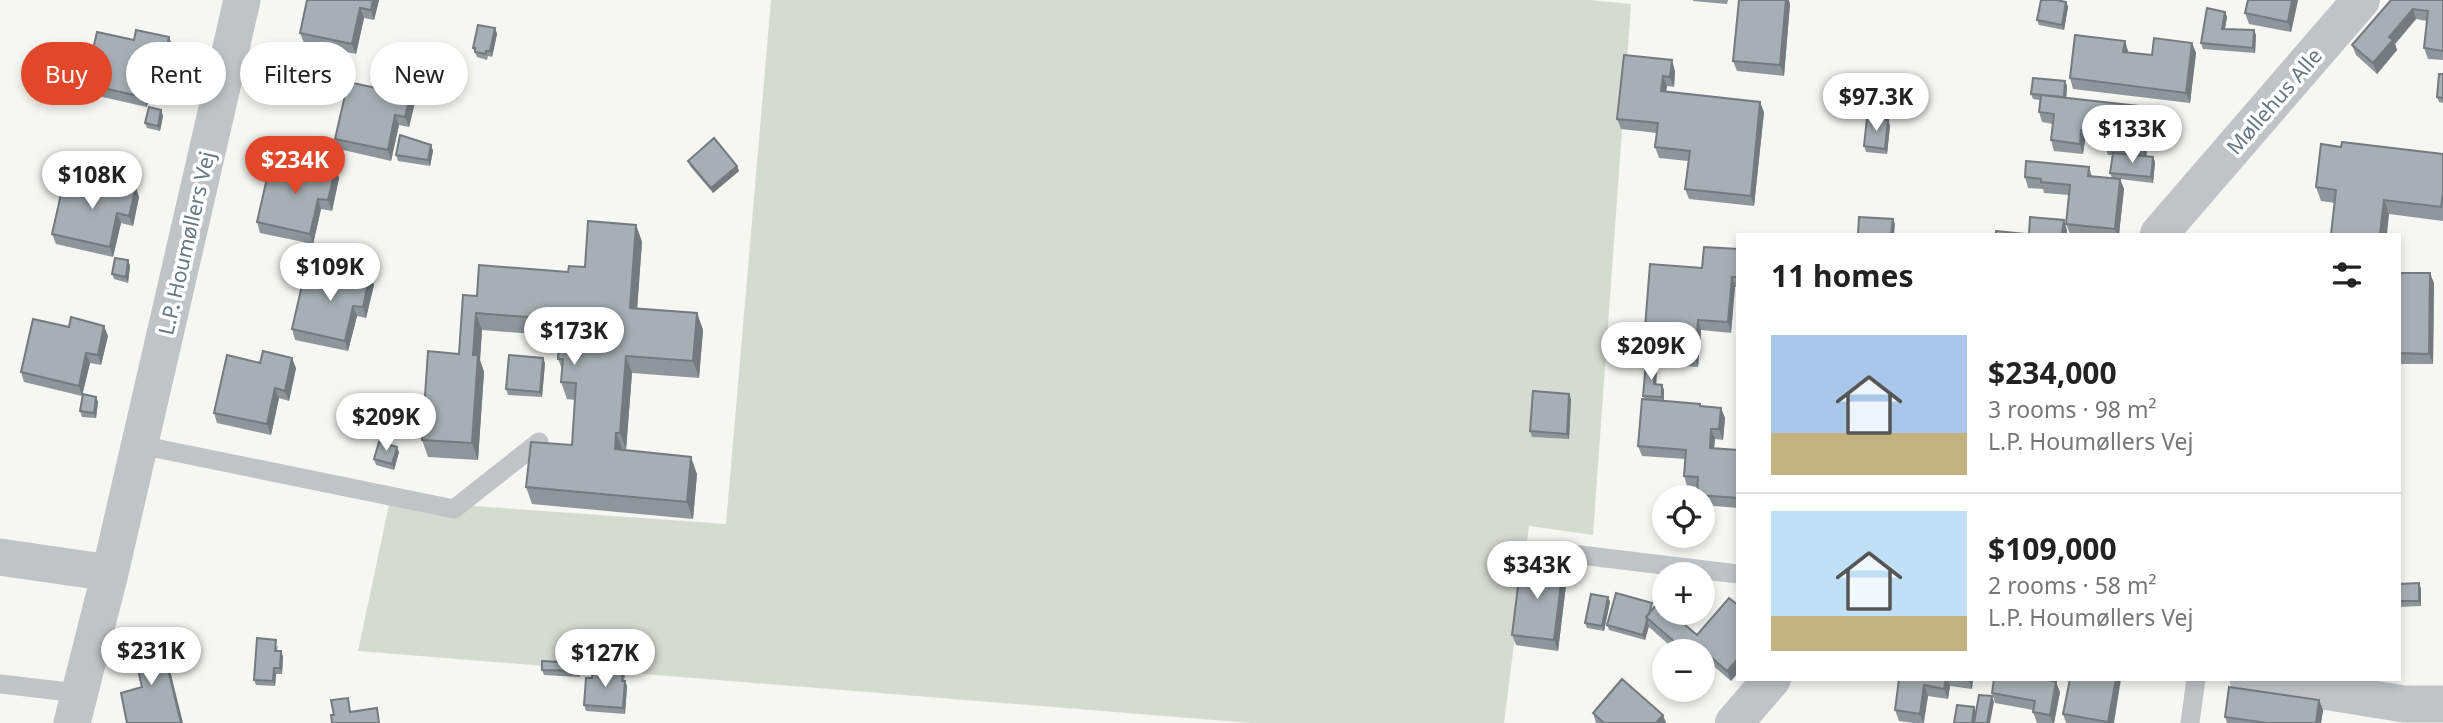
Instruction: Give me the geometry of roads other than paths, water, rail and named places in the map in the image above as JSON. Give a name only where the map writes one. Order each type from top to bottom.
[{"type":"street","name":"L.P. Houmøllers Vej","points":[[75,708],[110,573],[242,0]]},
{"type":"street","name":"Møllehus Alle","points":[[2160,233],[2361,0]]},
{"type":"street","points":[[0,557],[110,573]]},
{"type":"street","points":[[1734,723],[1770,681]]},
{"type":"street","points":[[2260,681],[2404,704],[2443,704]]},
{"type":"lane","points":[[140,445],[454,509],[540,442]]},
{"type":"lane","points":[[1547,551],[1736,574]]},
{"type":"lane","points":[[2190,723],[2196,681]]},
{"type":"lane","points":[[0,684],[75,708]]}]
